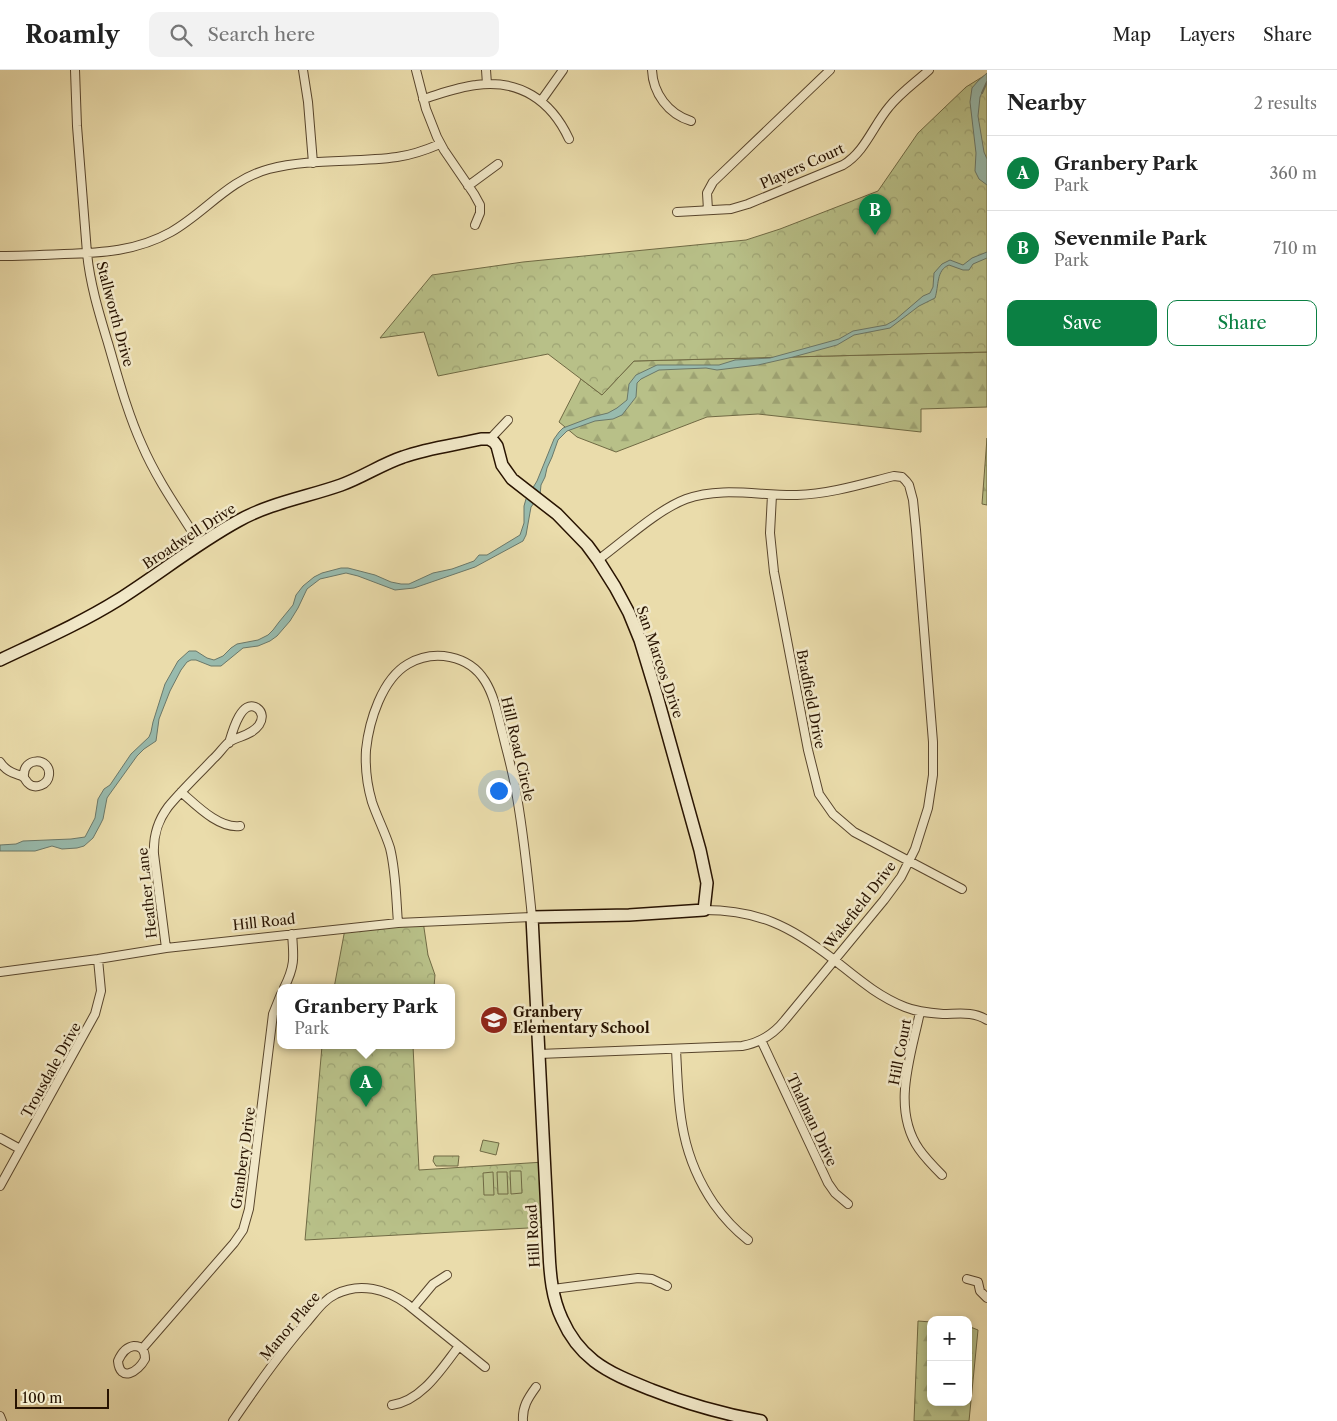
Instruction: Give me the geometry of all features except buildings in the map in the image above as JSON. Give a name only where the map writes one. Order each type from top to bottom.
[{"type":"street","name":"Stallworth Drive","points":[[75,70],[77,126],[87,254],[95,300],[137,434],[160,481],[200,544]]},
{"type":"street","points":[[303,70],[309,110],[313,163]]},
{"type":"street","points":[[416,70],[423,98],[440,144],[477,198],[480,215],[475,225]]},
{"type":"street","points":[[486,70],[487,84]]},
{"type":"street","points":[[541,101],[563,70]]},
{"type":"street","points":[[652,70],[656,87],[663,102],[677,114],[691,120]]},
{"type":"street","points":[[708,210],[707,193],[713,182],[830,70]]},
{"type":"street","name":"Players Court","points":[[677,212],[743,206],[848,162],[860,151],[888,108],[929,70]]},
{"type":"street","points":[[423,98],[467,86],[487,84],[514,87],[541,101],[557,118],[569,139]]},
{"type":"street","points":[[0,256],[87,254],[136,247],[177,228],[224,191],[262,171],[313,163],[398,157],[421,152],[440,144]]},
{"type":"street","points":[[468,186],[498,164]]},
{"type":"street","points":[[491,440],[508,420]]},
{"type":"street","name":"Broadwell Drive","points":[[0,660],[68,627],[115,601],[200,544],[248,516],[351,481],[405,456],[481,439],[491,440]]},
{"type":"street","name":"San Marcos Drive","points":[[491,440],[496,445],[507,472],[515,482],[562,519],[598,560],[631,617],[657,696],[704,867],[707,888],[704,910]]},
{"type":"street","name":"Wakefield Drive","points":[[539,1054],[742,1046],[761,1040],[781,1025],[890,892],[910,861],[928,808],[932,785],[933,759],[912,495],[906,480],[902,477],[894,476],[828,492],[772,495]]},
{"type":"street","points":[[598,560],[661,513],[685,500],[699,496],[734,492],[772,495]]},
{"type":"street","name":"Bradfield Drive","points":[[772,495],[770,533],[774,572],[817,788],[829,810],[841,822],[862,837],[962,889]]},
{"type":"street","name":"Hill Road Circle","points":[[398,923],[392,855],[372,802],[368,784],[367,742],[375,710],[395,675],[404,666],[415,661],[425,657],[440,656],[457,659],[475,669],[485,681],[492,695],[518,800],[532,918]]},
{"type":"street","name":"Heather Lane","points":[[166,948],[155,862],[154,840],[156,831],[163,814],[181,792],[229,743],[252,732],[259,726],[262,716],[258,708],[254,706],[248,707],[241,713],[229,743]]},
{"type":"street","points":[[0,762],[8,770],[24,777]]},
{"type":"street","points":[[181,792],[208,814],[224,824],[240,826]]},
{"type":"street","name":"Hill Road","points":[[0,972],[166,948],[398,923],[629,915],[704,910],[740,912],[773,921],[798,935],[834,960]]},
{"type":"street","name":"Hill Road","points":[[532,918],[549,1261],[558,1309],[570,1334],[585,1352],[613,1374],[717,1415],[761,1421]]},
{"type":"street","points":[[286,984],[294,964],[292,934]]},
{"type":"street","name":"Trousdale Drive","points":[[0,1186],[95,1014],[100,991],[98,959]]},
{"type":"street","name":"Hill Court","points":[[834,960],[877,994],[896,1003],[920,1012],[943,1014],[967,1013],[987,1020]]},
{"type":"street","name":"Granbery Drive","points":[[142,1349],[234,1243],[245,1224],[249,1209],[272,1021],[277,1003]]},
{"type":"street","name":"Hill Court","points":[[920,1012],[906,1082],[905,1113],[916,1144],[942,1176]]},
{"type":"street","name":"Thalman Drive","points":[[761,1040],[828,1183],[835,1193],[848,1204]]},
{"type":"street","points":[[676,1049],[681,1125],[692,1164],[701,1184],[718,1209],[737,1232],[748,1240]]},
{"type":"street","points":[[0,1138],[20,1150]]},
{"type":"street","points":[[412,1308],[433,1284],[447,1275]]},
{"type":"street","points":[[553,1289],[634,1278],[649,1279],[668,1286]]},
{"type":"street","points":[[967,1279],[978,1282],[980,1291],[987,1298]]},
{"type":"street","name":"Manor Place","points":[[233,1421],[263,1377],[317,1310],[329,1298],[350,1289],[370,1288],[395,1296],[485,1367]]},
{"type":"street","points":[[392,1404],[408,1400],[427,1385],[459,1346]]},
{"type":"street","points":[[523,1421],[524,1408],[529,1396],[536,1387]]},
{"type":"street","points":[[0,1416],[2,1421]]},
{"type":"green space","points":[[987,74],[987,352],[634,361],[602,395],[548,354],[438,376],[424,332],[380,338],[432,275],[523,262],[746,240],[780,229],[878,191],[918,133],[966,87]]},
{"type":"green space","points":[[987,352],[987,407],[921,409],[921,432],[758,414],[707,417],[616,452],[577,437],[559,422],[581,379],[602,395],[634,361]]},
{"type":"green space","points":[[987,438],[987,505],[982,504]]},
{"type":"green space","points":[[423,921],[428,955],[435,975],[434,984],[335,984],[345,929]]},
{"type":"green space","points":[[322,1049],[413,1049],[419,1170],[544,1162],[547,1227],[305,1240]]},
{"type":"green space","points":[[483,1140],[499,1143],[496,1155],[480,1151]]},
{"type":"green space","points":[[434,1156],[459,1156],[458,1166],[436,1166],[433,1161]]},
{"type":"green space","points":[[510,1171],[521,1171],[522,1193],[511,1194]]},
{"type":"green space","points":[[493,1172],[494,1195],[484,1195],[483,1173]]},
{"type":"green space","points":[[497,1172],[507,1172],[508,1194],[498,1194]]},
{"type":"green space","points":[[918,1321],[927,1322],[927,1406],[970,1406],[969,1421],[914,1421]]},
{"type":"green space","points":[[972,1328],[978,1330],[972,1391]]},
{"type":"shaded area","points":[[987,73],[987,82],[980,97],[978,116],[984,152],[987,159],[987,185],[979,179],[975,171],[976,153],[970,102],[972,88]]},
{"type":"shaded area","points":[[987,252],[987,258],[973,264],[969,270],[949,265],[945,267],[940,274],[935,298],[919,306],[890,328],[854,335],[837,345],[758,365],[717,370],[706,368],[659,370],[641,379],[637,383],[636,397],[622,415],[613,419],[595,421],[567,431],[558,440],[541,485],[540,495],[531,507],[526,535],[523,541],[475,567],[414,588],[395,590],[346,573],[320,579],[307,589],[290,621],[270,641],[258,646],[243,648],[221,666],[211,666],[196,660],[187,662],[170,691],[159,719],[156,741],[137,756],[109,795],[103,819],[93,838],[84,846],[62,849],[52,846],[35,851],[0,851],[0,845],[16,844],[23,841],[85,837],[95,818],[98,799],[131,754],[149,737],[165,684],[178,661],[189,651],[196,651],[214,660],[223,656],[237,644],[258,640],[268,635],[293,605],[296,595],[303,586],[322,573],[348,568],[375,575],[391,582],[409,584],[433,573],[474,561],[479,555],[487,555],[520,535],[524,523],[526,499],[537,481],[554,439],[559,432],[563,428],[608,413],[617,408],[627,400],[629,384],[636,375],[657,365],[719,365],[735,360],[770,358],[839,339],[853,331],[886,325],[895,320],[923,296],[930,293],[933,287],[934,273],[942,264],[950,260],[963,265],[972,258]]},
{"type":"waterway","points":[[982,93],[987,82]]},
{"type":"place","name":"Sevenmile Park","points":[[875,235]]},
{"type":"place","name":"Granbery Elementary School","points":[[494,1020]]},
{"type":"place","name":"Granbery Park","points":[[366,1107]]}]
